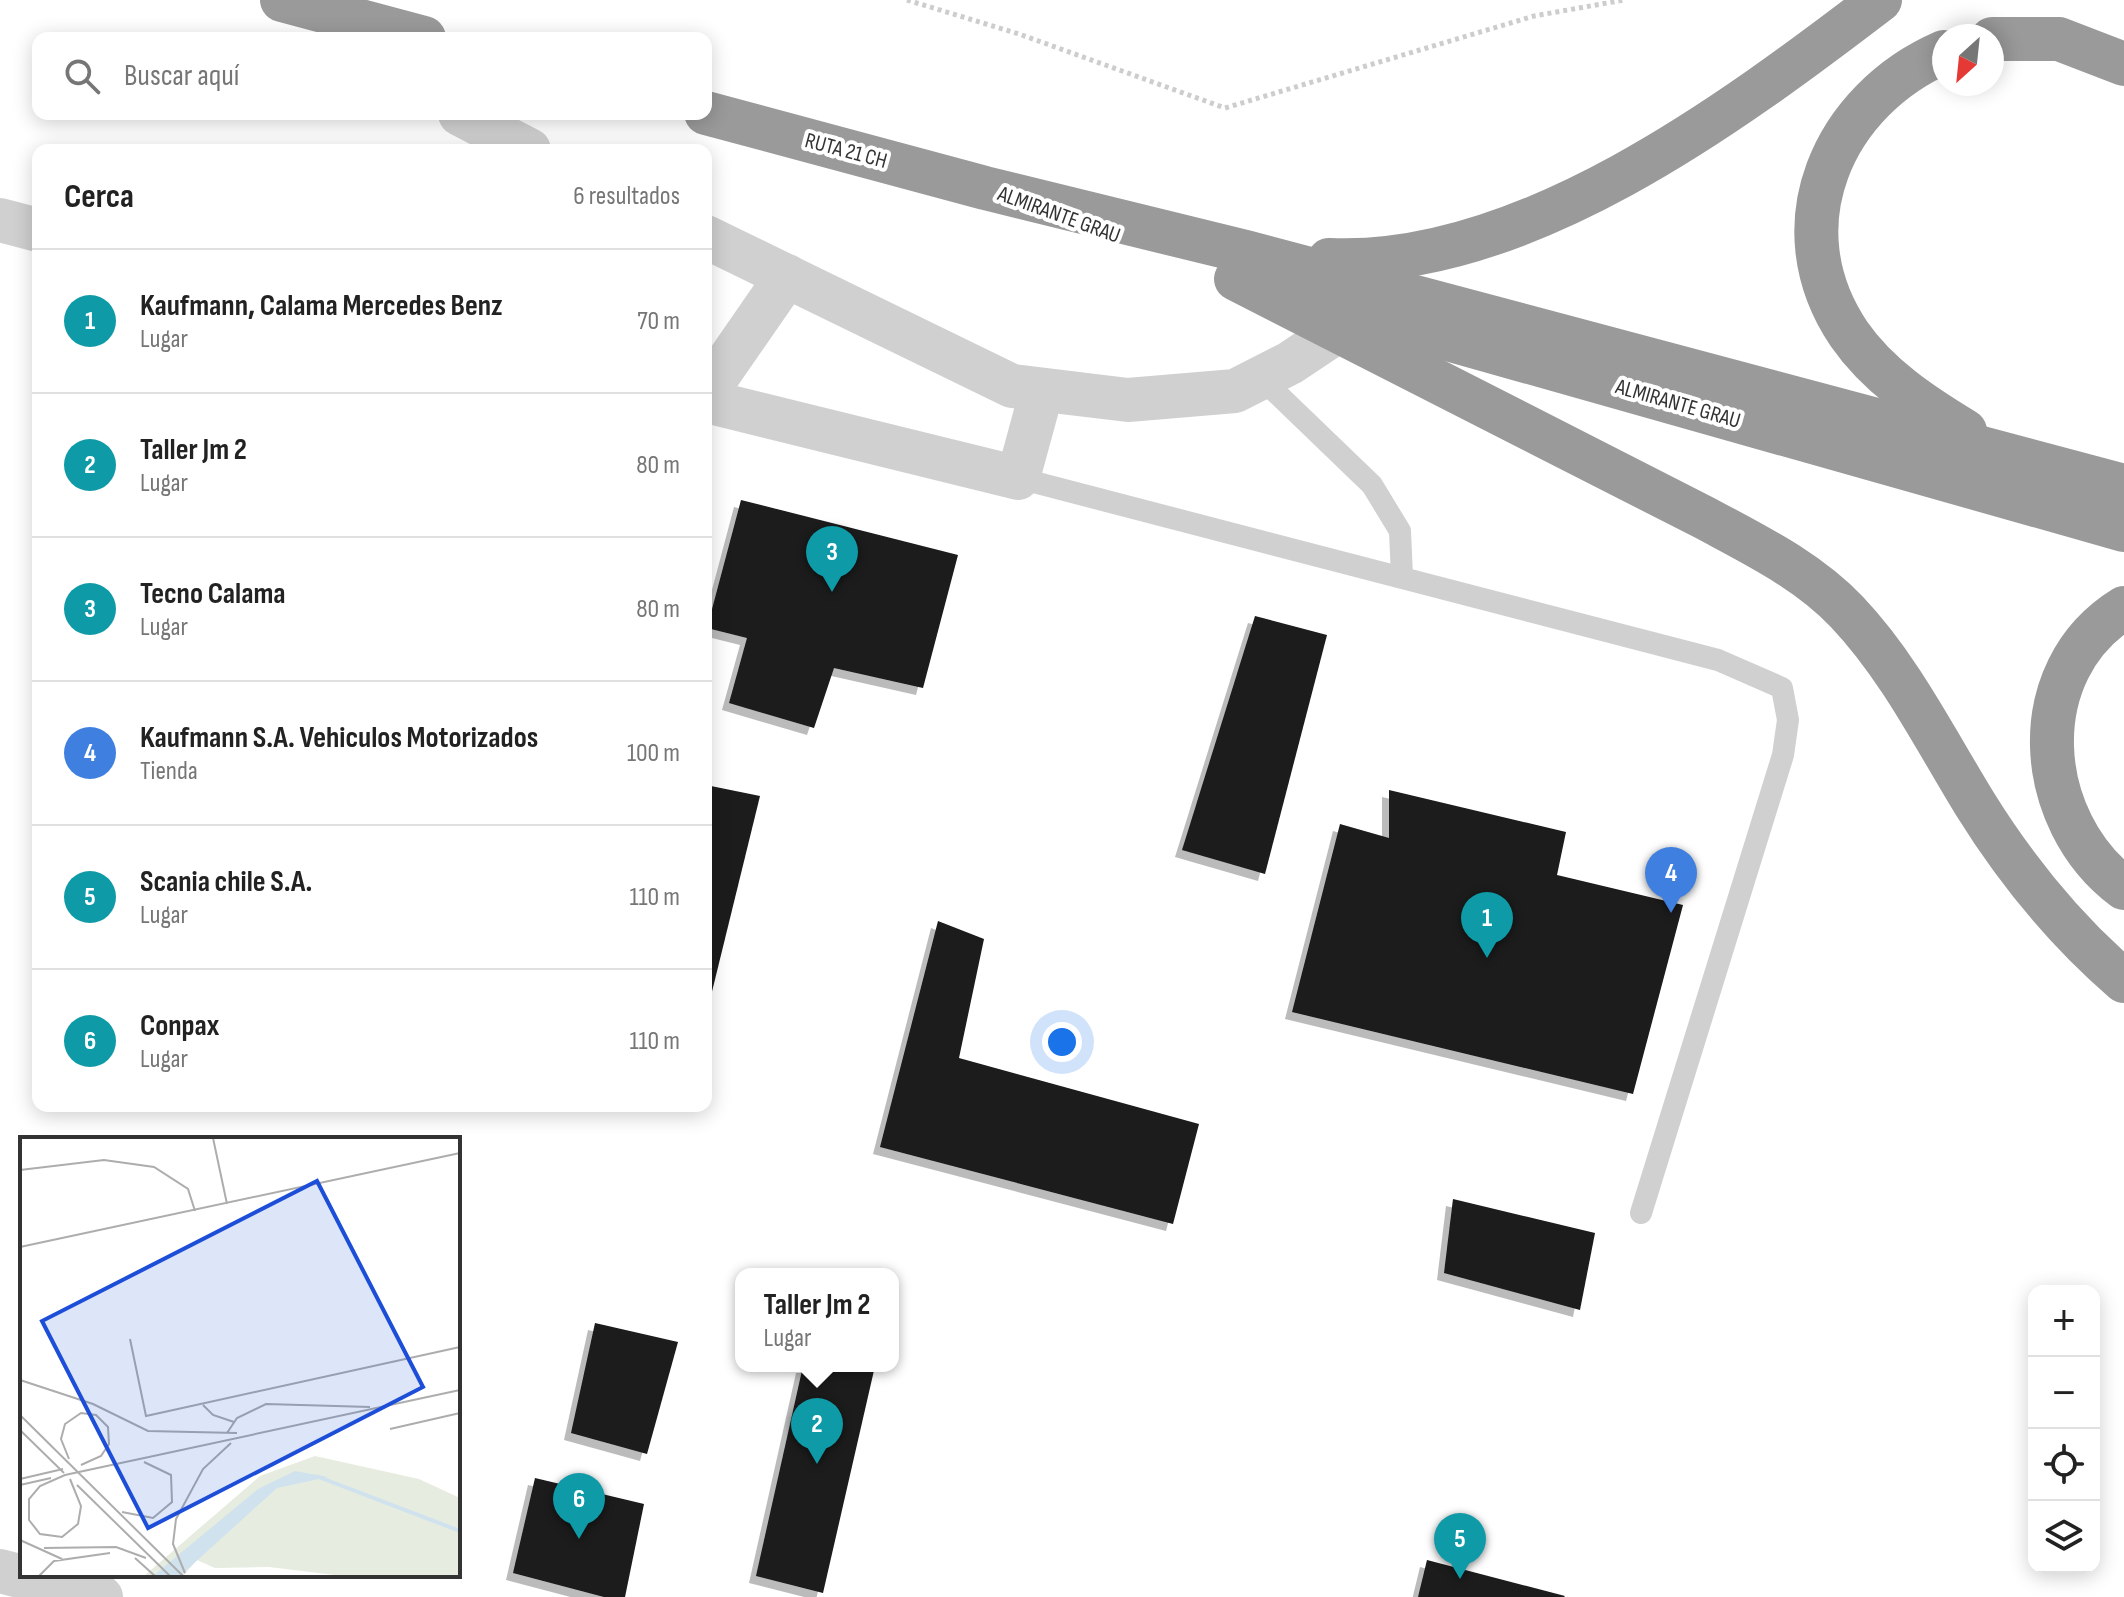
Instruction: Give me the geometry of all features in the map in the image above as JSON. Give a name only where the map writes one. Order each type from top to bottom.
[{"type":"highway","points":[[282,0],[367,29]]},
{"type":"highway","points":[[1241,265],[1393,258],[1428,252],[1521,223],[1600,188],[1659,155],[1880,0]]},
{"type":"highway","points":[[2004,39],[2059,39],[2124,64]]},
{"type":"highway","points":[[1932,58],[1894,79],[1856,119],[1828,168],[1819,194],[1814,221],[1816,248],[1833,302],[1847,332],[1867,357],[1924,406],[2005,454]]},
{"type":"highway","name":"RUTA 21 CH","points":[[712,115],[985,188]]},
{"type":"highway","name":"ALMIRANTE GRAU","points":[[985,188],[2124,530]]},
{"type":"highway","points":[[1241,265],[1338,331],[1705,518],[1777,557],[1823,590],[1847,612],[1900,678],[1977,808],[2038,892],[2070,930],[2124,981]]},
{"type":"highway","name":"ALMIRANTE GRAU","points":[[1241,265],[2124,486]]},
{"type":"highway","points":[[2124,608],[2097,630],[2069,666],[2053,714],[2051,742],[2059,799],[2073,831],[2106,875],[2124,888]]},
{"type":"street","points":[[472,120],[518,144]]},
{"type":"street","points":[[0,220],[32,228]]},
{"type":"street","points":[[712,240],[1012,386],[1128,400],[1235,391],[1262,379],[1338,331]]},
{"type":"street","points":[[712,384],[787,276]]},
{"type":"street","points":[[712,402],[1018,478],[1042,390]]},
{"type":"street","points":[[0,1571],[20,1576]]},
{"type":"street","points":[[23,1577],[101,1597]]},
{"type":"lane","points":[[1262,379],[1372,485],[1400,531],[1402,577]]},
{"type":"lane","points":[[1018,478],[1718,660],[1782,688],[1788,720],[1783,755],[1641,1213]]},
{"type":"path","points":[[907,0],[1019,34],[1225,108],[1534,16],[1624,0]]},
{"type":"building","points":[[741,500],[958,555],[923,688],[834,668],[814,728],[729,703],[747,638],[712,629],[712,609]]},
{"type":"building","points":[[1255,616],[1327,635],[1265,874],[1182,850]]},
{"type":"building","points":[[712,786],[760,796],[712,992]]},
{"type":"building","points":[[1389,790],[1566,832],[1557,875],[1683,905],[1633,1094],[1292,1012],[1340,824],[1389,838]]},
{"type":"building","points":[[938,921],[984,939],[959,1058],[1199,1124],[1173,1224],[880,1147]]},
{"type":"building","points":[[1453,1199],[1595,1233],[1580,1310],[1444,1273]]},
{"type":"building","points":[[595,1323],[678,1342],[647,1454],[571,1433]]},
{"type":"building","points":[[802,1372],[874,1372],[823,1593],[756,1576]]},
{"type":"building","points":[[535,1478],[644,1504],[625,1597],[604,1597],[513,1573]]},
{"type":"building","points":[[1427,1560],[1565,1596],[1418,1597]]},
{"type":"place","name":"Tecno Calama","points":[[832,592]]},
{"type":"place","name":"Kaufmann S.A. Vehiculos Motorizados","points":[[1671,913]]},
{"type":"place","name":"Kaufmann, Calama Mercedes Benz","points":[[1487,958]]},
{"type":"place","name":"Taller Jm 2","points":[[817,1464]]},
{"type":"place","name":"Conpax","points":[[579,1539]]},
{"type":"place","name":"Scania chile S.A.","points":[[1460,1579]]}]
